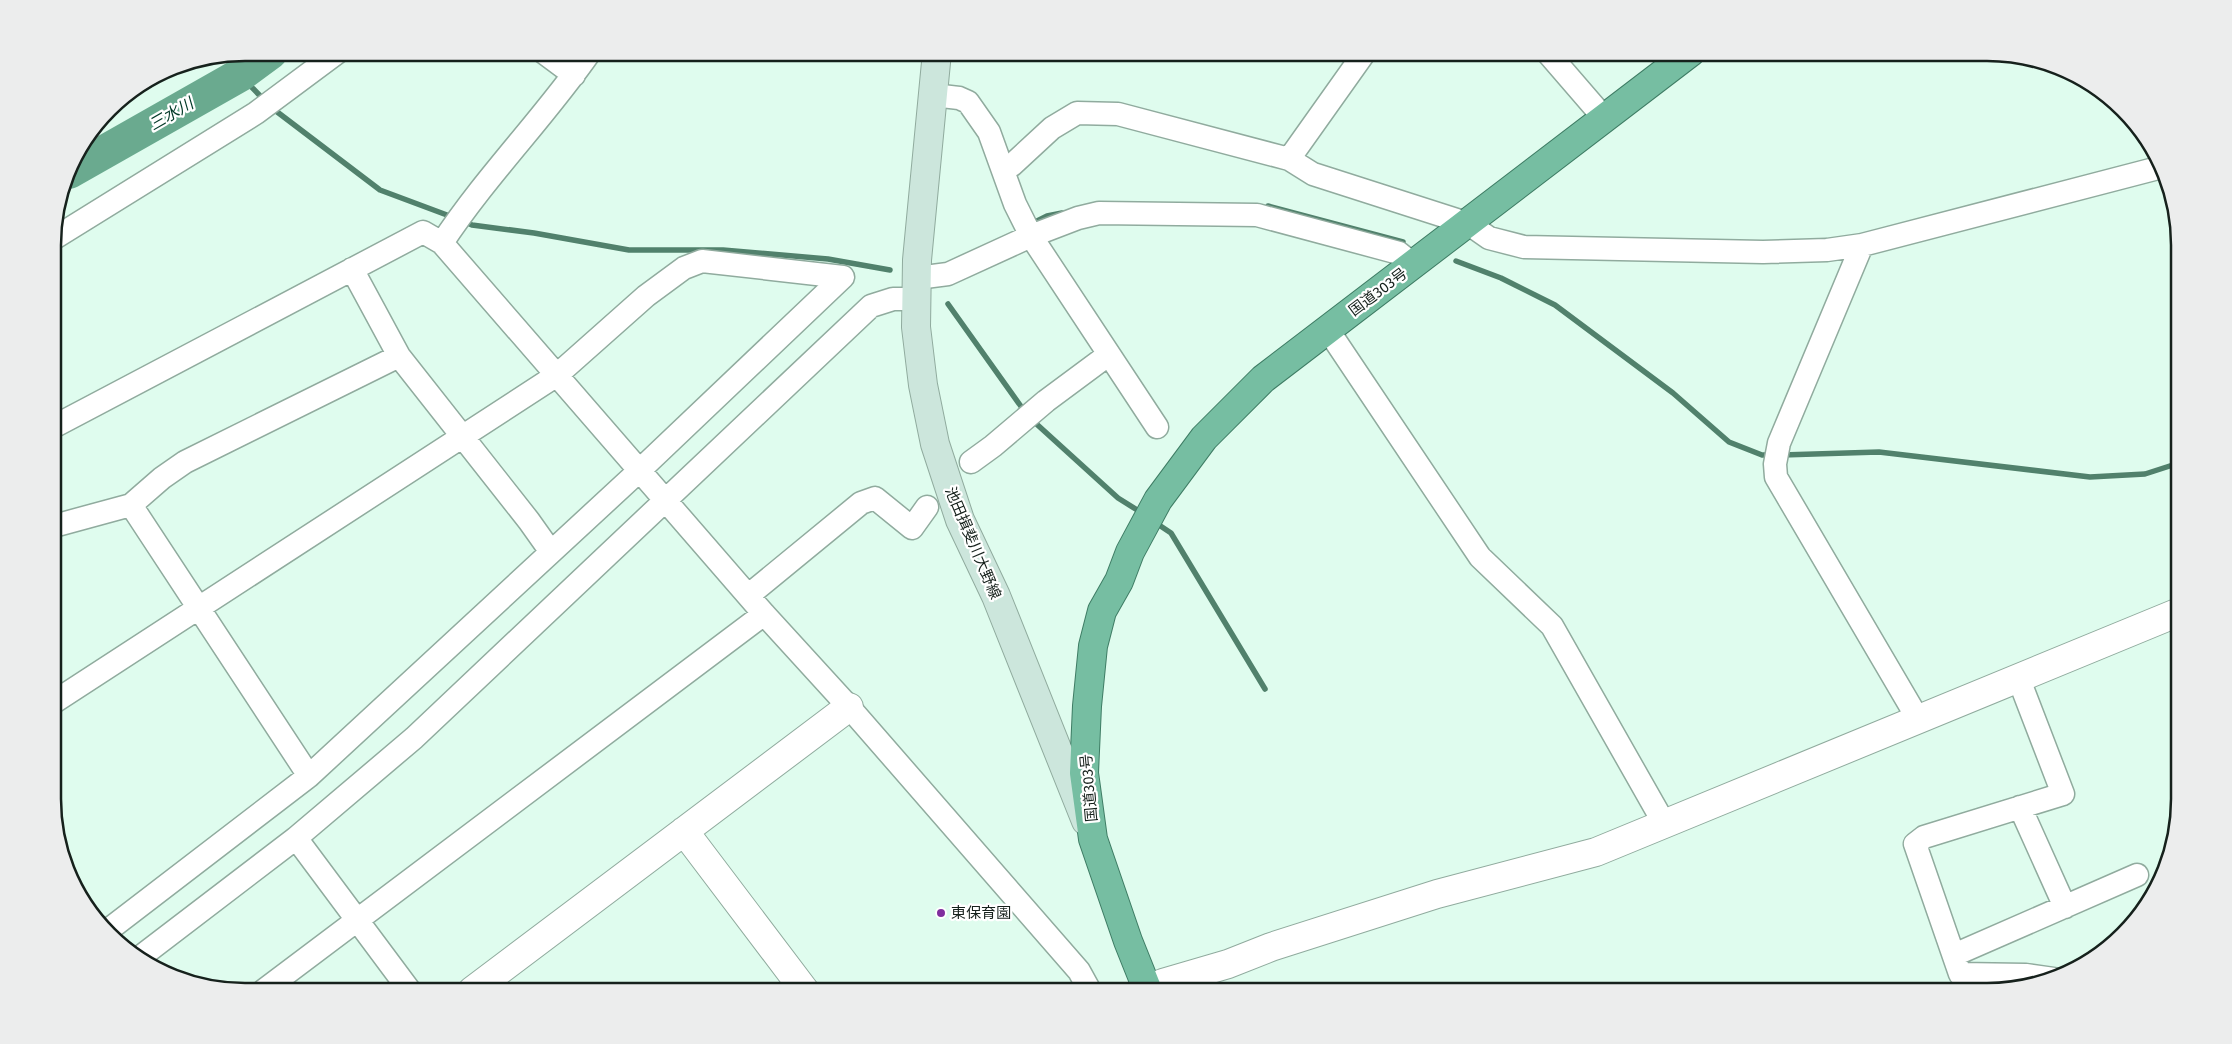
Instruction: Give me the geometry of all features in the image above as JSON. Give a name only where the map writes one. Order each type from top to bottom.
[{"type":"highway","name":"国道303号","points":[[1151,983],[1093,839],[1084,773],[1087,706],[1093,646],[1102,611],[1118,581],[1130,552],[1158,500],[1204,438],[1263,379],[1679,61]]},
{"type":"highway","name":"国道303号","points":[[1118,581],[1100,703],[1101,772],[1110,835],[1144,936],[1152,983]]},
{"type":"main road","name":"池田揖斐川大野線","points":[[936,61],[916,289],[916,326],[923,385],[941,461],[960,520],[996,596],[1093,839]]},
{"type":"street","points":[[62,233],[266,105],[326,61]]},
{"type":"street","points":[[555,61],[574,75]]},
{"type":"street","points":[[447,237],[466,209],[584,61]]},
{"type":"street","points":[[1289,159],[1359,61]]},
{"type":"street","points":[[1555,61],[1604,118]]},
{"type":"street","points":[[933,95],[958,98],[968,102],[989,132],[1016,204],[1031,236],[1157,427]]},
{"type":"street","points":[[1003,170],[1012,165],[1052,128],[1077,113],[1118,114],[1289,159],[1313,174],[1468,224],[1489,238],[1524,247],[1764,252],[1827,250],[1862,244],[2154,169]]},
{"type":"street","points":[[146,954],[296,838],[414,738],[871,306],[893,300],[1031,236],[1078,218],[1099,213],[1257,215],[1399,253],[1414,265]]},
{"type":"street","points":[[61,423],[423,232],[447,237],[557,374],[748,596],[849,707],[1079,970],[1086,983]]},
{"type":"street","points":[[1862,244],[1780,443],[1775,464],[1776,477],[1918,719]]},
{"type":"street","points":[[61,697],[557,374],[646,296],[684,268],[702,261],[843,277],[640,470],[310,776],[113,927]]},
{"type":"street","points":[[352,269],[399,356],[529,521],[551,552]]},
{"type":"street","points":[[1328,330],[1480,557],[1552,626],[1665,824]]},
{"type":"street","points":[[971,462],[1046,401],[1108,355]]},
{"type":"street","points":[[61,524],[131,505],[162,478],[185,462],[399,356]]},
{"type":"street","points":[[748,596],[861,503],[875,498],[912,528],[927,507]]},
{"type":"street","points":[[131,505],[310,776]]},
{"type":"street","points":[[275,983],[764,614]]},
{"type":"street","points":[[1171,983],[1228,964],[1271,946],[1437,894],[1596,852],[2171,615]]},
{"type":"street","points":[[2018,677],[2064,794],[1924,837],[1915,844],[1960,974],[2035,976]]},
{"type":"street","points":[[484,983],[849,707]]},
{"type":"street","points":[[2020,807],[2065,907]]},
{"type":"street","points":[[684,831],[800,983]]},
{"type":"street","points":[[296,838],[403,983]]},
{"type":"street","points":[[1954,955],[2137,875]]},
{"type":"waterway","name":"三水川","points":[[79,166],[240,75],[259,61]]},
{"type":"waterway","points":[[240,75],[265,101]]},
{"type":"waterway","points":[[272,108],[380,190],[455,218]]},
{"type":"waterway","points":[[1268,206],[1403,242]]},
{"type":"waterway","points":[[1031,224],[1047,216],[1062,213]]},
{"type":"waterway","points":[[463,221],[472,225],[534,233],[629,250],[723,250],[828,259],[890,270]]},
{"type":"waterway","points":[[1456,261],[1501,278],[1555,305],[1673,393],[1729,442],[1762,455],[1772,455]]},
{"type":"waterway","points":[[948,304],[1025,412]]},
{"type":"waterway","points":[[1031,419],[1118,498],[1142,513]]},
{"type":"waterway","points":[[1782,455],[1879,452],[2090,477],[2145,474],[2171,466]]},
{"type":"waterway","points":[[1153,521],[1171,533],[1265,689]]},
{"type":"place","name":"東保育園","points":[[941,913]]}]
